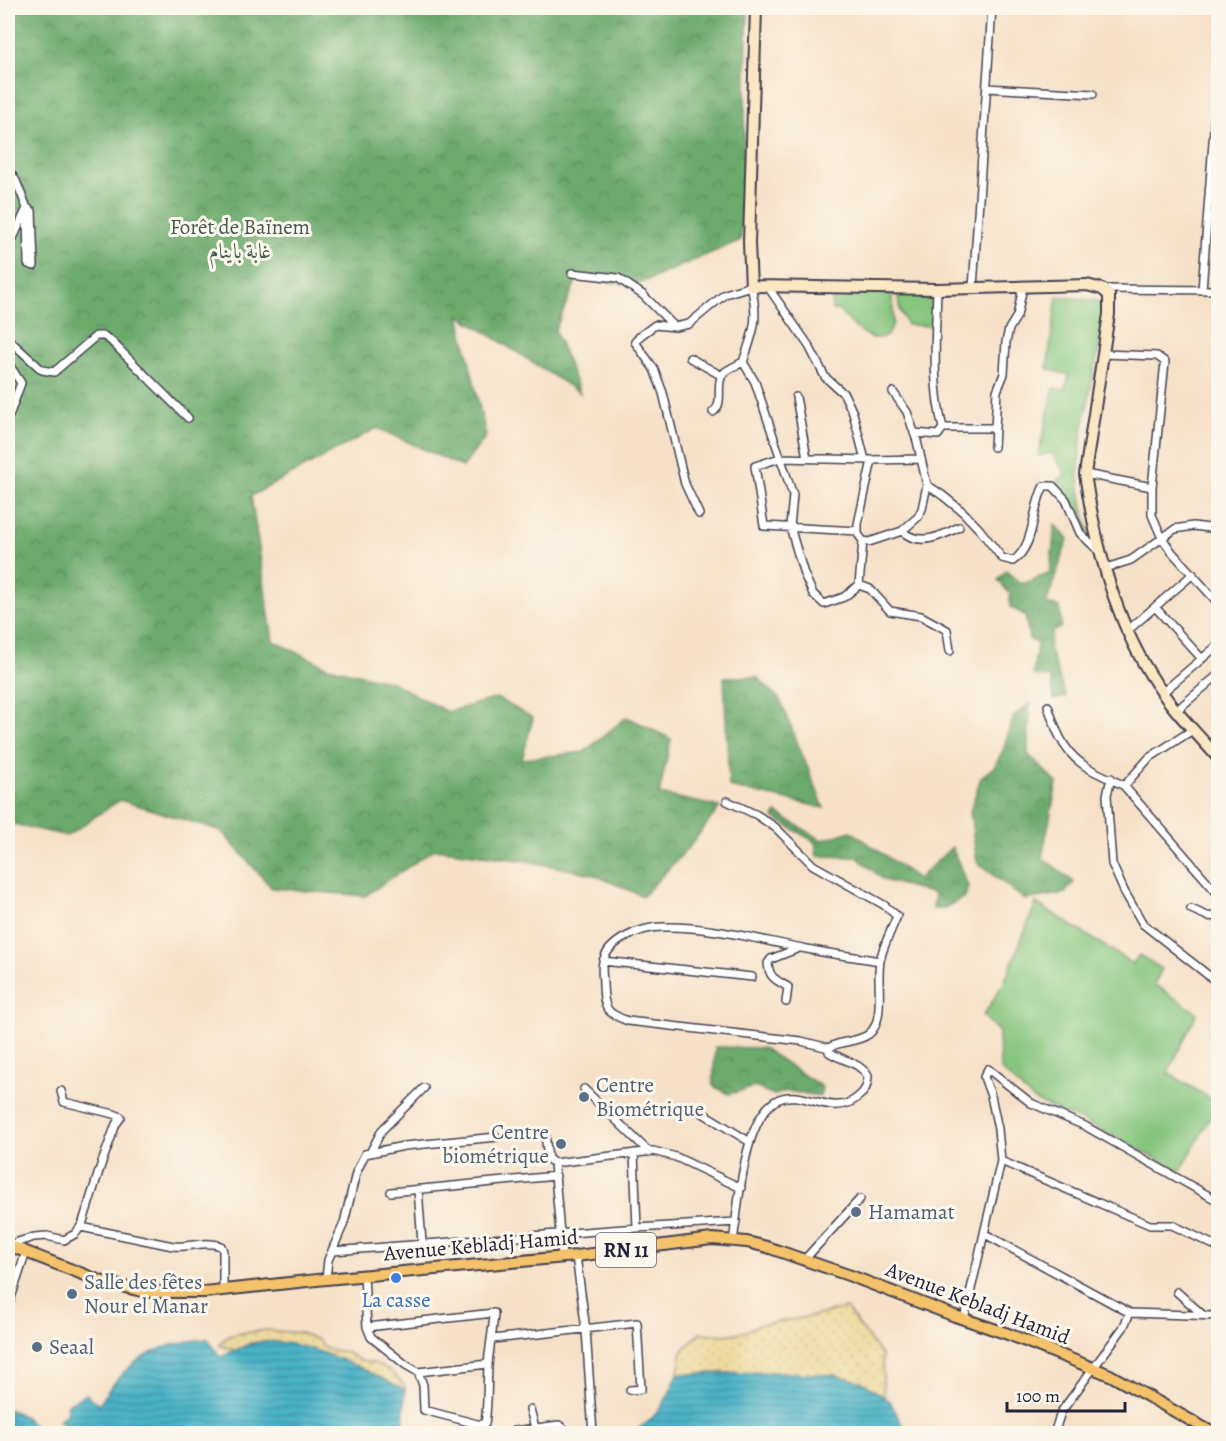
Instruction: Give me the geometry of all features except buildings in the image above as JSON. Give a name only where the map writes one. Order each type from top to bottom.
[{"type":"main road","name":"Avenue Kebladj Hamid","points":[[8,1245],[103,1282],[146,1292],[204,1292],[576,1256],[712,1239],[733,1240],[767,1247],[804,1260],[1008,1334],[1094,1368],[1215,1434]]},
{"type":"street","points":[[713,412],[717,409],[719,402],[720,381],[725,372],[743,362],[756,324],[749,243],[756,8]]},
{"type":"street","points":[[973,288],[992,8]]},
{"type":"street","points":[[1202,290],[1218,75]]},
{"type":"street","points":[[987,88],[1093,94]]},
{"type":"street","points":[[8,169],[16,181],[27,208],[28,264],[34,266],[32,211],[27,208]]},
{"type":"street","points":[[8,249],[27,208]]},
{"type":"street","points":[[572,273],[618,278],[643,295],[675,327]]},
{"type":"street","points":[[699,514],[685,484],[663,393],[654,369],[635,342],[655,325],[675,327],[688,324],[725,294],[751,286],[938,289],[1087,285],[1102,289],[1218,290]]},
{"type":"street","points":[[743,362],[755,382],[793,495],[790,527],[804,574],[813,594],[824,604],[844,597],[860,585],[863,541],[858,531],[869,460],[844,394],[825,377],[809,346],[768,287]]},
{"type":"street","points":[[994,447],[996,391],[1004,374],[1006,342],[1009,329],[1017,316],[1023,287]]},
{"type":"street","points":[[914,433],[938,435],[943,428],[937,397],[938,289]]},
{"type":"street","points":[[1102,289],[1109,295],[1109,314],[1084,474],[1102,554],[1126,632],[1140,659],[1162,693],[1218,758]]},
{"type":"street","points":[[8,339],[42,370],[54,372],[96,336],[104,336],[188,418]]},
{"type":"street","points":[[1103,354],[1156,356],[1165,362],[1152,487],[1152,516],[1162,538],[1172,552],[1218,603]]},
{"type":"street","points":[[690,358],[723,376]]},
{"type":"street","points":[[8,363],[21,383],[8,416]]},
{"type":"street","points":[[863,541],[869,542],[903,531],[918,517],[927,485],[907,412],[893,392]]},
{"type":"street","points":[[796,397],[807,458]]},
{"type":"street","points":[[943,428],[995,428]]},
{"type":"street","points":[[858,531],[764,526],[755,466],[780,458],[921,459]]},
{"type":"street","points":[[1084,474],[1152,487]]},
{"type":"street","points":[[927,485],[963,512],[1002,558],[1013,561],[1022,555],[1027,543],[1038,496],[1044,486],[1053,486],[1066,500],[1080,533],[1102,554]]},
{"type":"street","points":[[1106,568],[1131,560],[1175,529],[1193,526],[1218,529]]},
{"type":"street","points":[[903,531],[909,537],[922,540],[942,537],[959,527]]},
{"type":"street","points":[[1126,632],[1193,574]]},
{"type":"street","points":[[860,585],[870,589],[890,611],[921,616],[947,630],[950,651]]},
{"type":"street","points":[[1155,607],[1203,659]]},
{"type":"street","points":[[1162,693],[1218,645]]},
{"type":"street","points":[[1177,710],[1218,676]]},
{"type":"street","points":[[1048,706],[1058,735],[1072,754],[1082,765],[1124,786],[1218,894]]},
{"type":"street","points":[[1124,786],[1149,758],[1194,729]]},
{"type":"street","points":[[1111,778],[1107,795],[1112,864],[1124,891],[1143,924],[1218,983]]},
{"type":"street","points":[[727,801],[758,814],[776,828],[813,865],[884,904],[897,916],[880,961],[879,1019],[870,1033],[851,1042],[833,1045],[829,1048],[801,1041],[628,1021],[615,1017],[603,1004],[605,955],[628,934],[645,929],[662,927],[737,933],[800,948],[880,961]]},
{"type":"street","points":[[1191,909],[1207,916],[1218,917]]},
{"type":"street","points":[[786,1002],[788,987],[771,975],[768,963],[771,959],[800,948]]},
{"type":"street","points":[[603,961],[752,977]]},
{"type":"street","points":[[733,1240],[750,1142],[761,1116],[780,1099],[790,1097],[834,1106],[857,1099],[864,1092],[868,1083],[865,1071],[858,1065],[838,1058],[830,1052],[829,1048]]},
{"type":"street","points":[[964,1319],[1001,1161],[999,1129],[984,1077],[988,1069],[1031,1103],[1084,1126],[1218,1201]]},
{"type":"street","points":[[371,1151],[382,1130],[424,1088]]},
{"type":"street","points":[[584,1089],[649,1152]]},
{"type":"street","points":[[8,1245],[34,1237],[69,1239],[81,1227],[116,1124],[121,1117],[64,1102],[61,1090]]},
{"type":"street","points":[[701,1112],[750,1142]]},
{"type":"street","points":[[545,1134],[548,1159],[554,1163],[634,1153],[663,1153],[741,1188]]},
{"type":"street","points":[[326,1279],[328,1260],[344,1223],[360,1161],[365,1154],[371,1151],[497,1137]]},
{"type":"street","points":[[634,1153],[637,1228]]},
{"type":"street","points":[[1001,1161],[1150,1225],[1172,1224],[1218,1248]]},
{"type":"street","points":[[554,1163],[562,1257]]},
{"type":"street","points":[[391,1192],[556,1176]]},
{"type":"street","points":[[418,1190],[422,1243]]},
{"type":"street","points":[[804,1260],[860,1199]]},
{"type":"street","points":[[333,1251],[736,1222]]},
{"type":"street","points":[[81,1227],[173,1246],[186,1247],[205,1244],[221,1246],[224,1290]]},
{"type":"street","points":[[985,1234],[1130,1313],[1218,1316]]},
{"type":"street","points":[[8,1305],[26,1252]]},
{"type":"street","points":[[576,1256],[586,1330],[593,1434]]},
{"type":"street","points":[[364,1276],[367,1328],[371,1337],[406,1365],[418,1372],[488,1364]]},
{"type":"street","points":[[1177,1292],[1203,1315]]},
{"type":"street","points":[[367,1328],[494,1313],[493,1339],[488,1364],[489,1401],[485,1424],[424,1410],[423,1386],[418,1372]]},
{"type":"street","points":[[1054,1434],[1062,1412],[1123,1328],[1130,1313]]},
{"type":"street","points":[[493,1339],[637,1323],[641,1389],[630,1390]]},
{"type":"street","points":[[530,1409],[535,1428]]},
{"type":"street","points":[[514,1431],[559,1425],[572,1434]]},
{"type":"green space","name":"Forêt de Baïnem غابة باينام","points":[[8,8],[748,8],[741,240],[637,285],[577,279],[555,330],[580,393],[459,315],[486,436],[463,467],[377,428],[251,496],[273,641],[328,667],[392,682],[447,712],[497,698],[533,718],[522,759],[584,752],[627,717],[671,739],[659,794],[720,807],[689,847],[643,896],[592,874],[527,861],[435,849],[365,896],[272,888],[221,831],[120,800],[67,836],[8,823]]},
{"type":"green space","points":[[832,293],[891,293],[893,316],[889,333],[884,337],[871,338],[856,328],[838,310],[832,310]]},
{"type":"green space","points":[[897,293],[926,293],[926,300],[932,300],[933,326],[907,325],[900,310]]},
{"type":"green space","points":[[1057,296],[1097,301],[1103,308],[1105,318],[1082,431],[1078,474],[1083,509],[1091,539],[1071,502],[1062,489],[1056,485],[1057,480],[1066,475],[1052,453],[1038,456],[1054,388],[1065,390],[1069,375],[1047,369]]},
{"type":"green space","points":[[1055,525],[1068,539],[1046,604],[1060,607],[1061,627],[1052,632],[1049,648],[1066,697],[1054,700],[1050,677],[1033,675],[1037,643],[1029,639],[1025,615],[1010,607],[1010,594],[998,580],[1006,571],[1022,584],[1050,573]]},
{"type":"green space","points":[[724,677],[757,677],[780,700],[824,808],[729,787]]},
{"type":"green space","points":[[1030,704],[1028,754],[1057,783],[1042,857],[1074,882],[1065,893],[1025,900],[977,862],[970,812],[981,777],[994,767],[1003,750],[1014,716]]},
{"type":"green space","points":[[776,813],[822,840],[851,831],[918,879],[952,847],[968,886],[965,897],[942,909],[933,909],[935,894],[884,880],[857,857],[817,856],[815,842],[774,818]]},
{"type":"green space","points":[[1036,903],[1133,964],[1139,955],[1162,969],[1154,984],[1197,1013],[1168,1073],[1218,1103],[1181,1171],[1087,1123],[1035,1101],[1000,1069],[999,1032],[983,1016],[1004,983]]},
{"type":"green space","points":[[715,1047],[763,1048],[822,1087],[820,1096],[787,1091],[774,1095],[755,1087],[729,1094],[713,1086]]},
{"type":"sand","points":[[846,1308],[882,1356],[884,1398],[862,1382],[776,1372],[678,1374],[682,1351],[700,1333],[725,1335],[747,1331],[757,1325],[809,1317]]},
{"type":"sand","points":[[266,1330],[301,1333],[318,1340],[326,1349],[346,1352],[361,1361],[374,1363],[391,1371],[405,1386],[405,1390],[333,1357],[294,1346],[256,1342],[236,1351],[219,1345],[222,1340],[233,1335]]},
{"type":"water","points":[[208,1339],[220,1357],[255,1343],[290,1344],[332,1356],[372,1373],[405,1390],[403,1433],[69,1434],[70,1430],[58,1420],[66,1415],[68,1404],[86,1394],[99,1404],[121,1376],[144,1356],[173,1345]]},
{"type":"water","points":[[776,1372],[835,1375],[862,1382],[890,1401],[906,1433],[634,1433],[658,1411],[678,1374]]},
{"type":"water","points":[[8,1409],[26,1418],[40,1433],[8,1433]]},
{"type":"place","name":"Centre Biométrique","points":[[584,1097]]},
{"type":"place","name":"Centre biométrique","points":[[561,1144]]},
{"type":"place","name":"Hamamat","points":[[856,1212]]},
{"type":"place","name":"La casse","points":[[396,1278]]},
{"type":"place","name":"Salle des fêtes Nour el Manar","points":[[72,1294]]},
{"type":"place","name":"Seaal","points":[[37,1347]]}]
